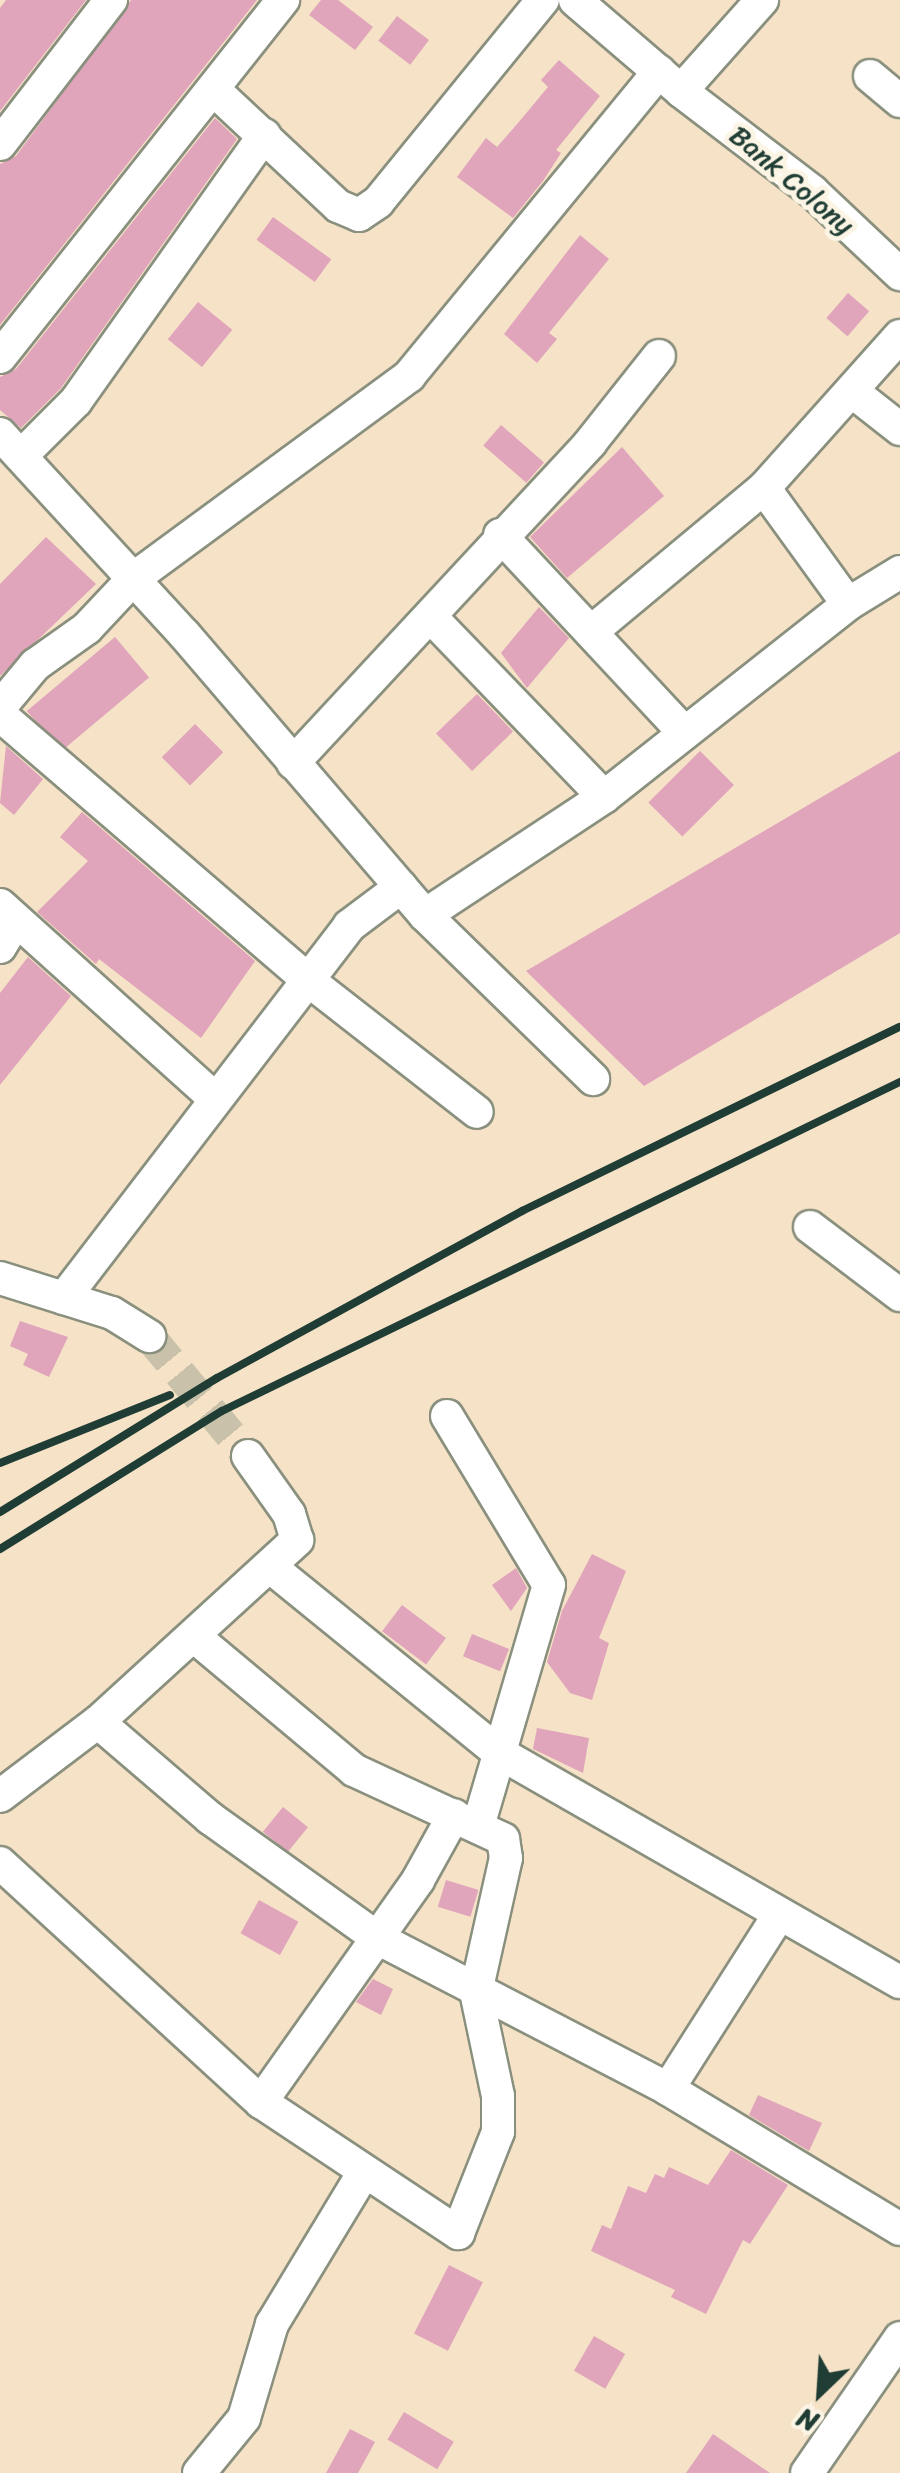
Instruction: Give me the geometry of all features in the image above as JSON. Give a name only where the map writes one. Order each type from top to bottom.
[{"type":"street","points":[[0,144],[110,0]]},
{"type":"street","points":[[0,357],[283,0]]},
{"type":"street","points":[[214,90],[338,206],[359,214],[370,210],[543,0]]},
{"type":"street","name":"Bank Colony","points":[[574,0],[670,81],[813,192],[900,274]]},
{"type":"street","points":[[0,707],[35,665],[87,628],[133,579],[409,376],[670,81],[762,0]]},
{"type":"street","points":[[870,76],[900,101]]},
{"type":"street","points":[[264,135],[76,401],[10,445],[133,579],[425,916],[593,1079]]},
{"type":"street","points":[[591,632],[764,488],[900,336]]},
{"type":"street","points":[[293,763],[590,443],[659,356]]},
{"type":"street","points":[[853,392],[900,429]]},
{"type":"street","points":[[764,488],[848,604]]},
{"type":"street","points":[[500,536],[684,732]]},
{"type":"street","points":[[425,916],[604,797],[848,604],[900,572]]},
{"type":"street","points":[[430,616],[604,797]]},
{"type":"street","points":[[0,715],[308,980],[477,1112]]},
{"type":"street","points":[[64,1298],[213,1097],[350,926],[402,886]]},
{"type":"street","points":[[5,924],[213,1097]]},
{"type":"street","points":[[810,1227],[900,1296]]},
{"type":"street","points":[[0,1278],[124,1318],[150,1336]]},
{"type":"street","points":[[261,2102],[466,1821],[498,1752],[550,1584],[446,1416]]},
{"type":"street","points":[[0,1796],[98,1722],[272,1569],[297,1540],[289,1514],[248,1456]]},
{"type":"street","points":[[272,1569],[498,1752],[900,1982]]},
{"type":"street","points":[[0,1863],[261,2102],[363,2174],[458,2232],[498,2132],[498,2096],[476,1992],[506,1858],[504,1840],[354,1770],[195,1637]]},
{"type":"street","points":[[98,1722],[210,1818],[378,1939],[668,2089],[900,2229]]},
{"type":"street","points":[[668,2089],[779,1915]]},
{"type":"street","points":[[198,2473],[244,2418],[272,2324],[363,2174]]},
{"type":"street","points":[[808,2473],[900,2338]]},
{"type":"building","points":[[6,0],[86,0],[0,111],[0,8]]},
{"type":"building","points":[[131,0],[257,0],[0,325],[0,164],[16,156]]},
{"type":"building","points":[[321,0],[338,0],[373,27],[355,50],[309,15]]},
{"type":"building","points":[[397,16],[429,40],[410,65],[378,41]]},
{"type":"building","points":[[559,60],[600,96],[556,150],[561,153],[513,218],[457,177],[486,138],[497,147],[518,123],[548,87],[541,80]]},
{"type":"building","points":[[215,118],[237,139],[61,388],[21,428],[0,410],[0,377],[16,369]]},
{"type":"building","points":[[273,217],[331,259],[315,282],[257,240]]},
{"type":"building","points":[[580,235],[609,259],[549,333],[557,339],[537,363],[504,334]]},
{"type":"building","points":[[848,293],[869,311],[847,336],[826,318]]},
{"type":"building","points":[[198,302],[232,330],[202,367],[168,339]]},
{"type":"building","points":[[501,425],[544,462],[526,483],[483,445]]},
{"type":"building","points":[[622,447],[664,496],[567,578],[530,537]]},
{"type":"building","points":[[46,537],[96,584],[0,676],[0,584]]},
{"type":"building","points":[[539,607],[569,638],[527,688],[501,653]]},
{"type":"building","points":[[115,637],[149,678],[61,752],[27,711]]},
{"type":"building","points":[[477,694],[513,731],[472,771],[436,734]]},
{"type":"building","points":[[195,724],[223,752],[190,786],[162,757]]},
{"type":"building","points":[[6,746],[43,779],[14,815],[0,803]]},
{"type":"building","points":[[700,751],[734,785],[682,837],[648,803]]},
{"type":"building","points":[[900,751],[900,933],[644,1086],[526,971]]},
{"type":"building","points":[[82,812],[255,961],[201,1038],[99,959],[96,964],[37,912],[88,861],[60,837]]},
{"type":"building","points":[[28,957],[71,996],[0,1085],[0,993]]},
{"type":"building","points":[[20,1321],[68,1337],[49,1377],[23,1365],[28,1354],[10,1346]]},
{"type":"building","points":[[592,1554],[626,1571],[599,1638],[609,1643],[592,1700],[570,1693],[547,1662],[562,1611]]},
{"type":"building","points":[[516,1568],[527,1588],[511,1611],[492,1585]]},
{"type":"building","points":[[402,1605],[446,1638],[426,1664],[382,1631]]},
{"type":"building","points":[[472,1634],[509,1649],[500,1671],[463,1656]]},
{"type":"building","points":[[537,1728],[589,1738],[583,1773],[533,1749]]},
{"type":"building","points":[[283,1807],[308,1827],[288,1852],[263,1832]]},
{"type":"building","points":[[446,1880],[479,1890],[470,1917],[438,1907]]},
{"type":"building","points":[[259,1900],[298,1922],[280,1955],[241,1933]]},
{"type":"building","points":[[373,1979],[393,1989],[381,2015],[356,2002]]},
{"type":"building","points":[[758,2095],[822,2123],[809,2151],[749,2115]]},
{"type":"building","points":[[731,2150],[788,2185],[750,2244],[743,2240],[706,2314],[671,2297],[675,2290],[591,2251],[602,2225],[611,2229],[628,2186],[646,2193],[655,2174],[664,2178],[669,2167],[708,2185]]},
{"type":"building","points":[[449,2265],[483,2282],[448,2351],[414,2334]]},
{"type":"building","points":[[594,2336],[625,2354],[605,2389],[574,2371]]},
{"type":"building","points":[[404,2412],[454,2442],[437,2469],[388,2439]]},
{"type":"building","points":[[350,2429],[375,2442],[358,2473],[326,2473]]},
{"type":"building","points":[[713,2434],[770,2473],[686,2473]]},
{"type":"tunnel","points":[[149,1336],[248,1456]]},
{"type":"railway","points":[[0,1512],[217,1378],[522,1211],[900,1027]]},
{"type":"railway","points":[[0,1549],[222,1411],[900,1082]]},
{"type":"railway","points":[[0,1463],[170,1395]]}]
